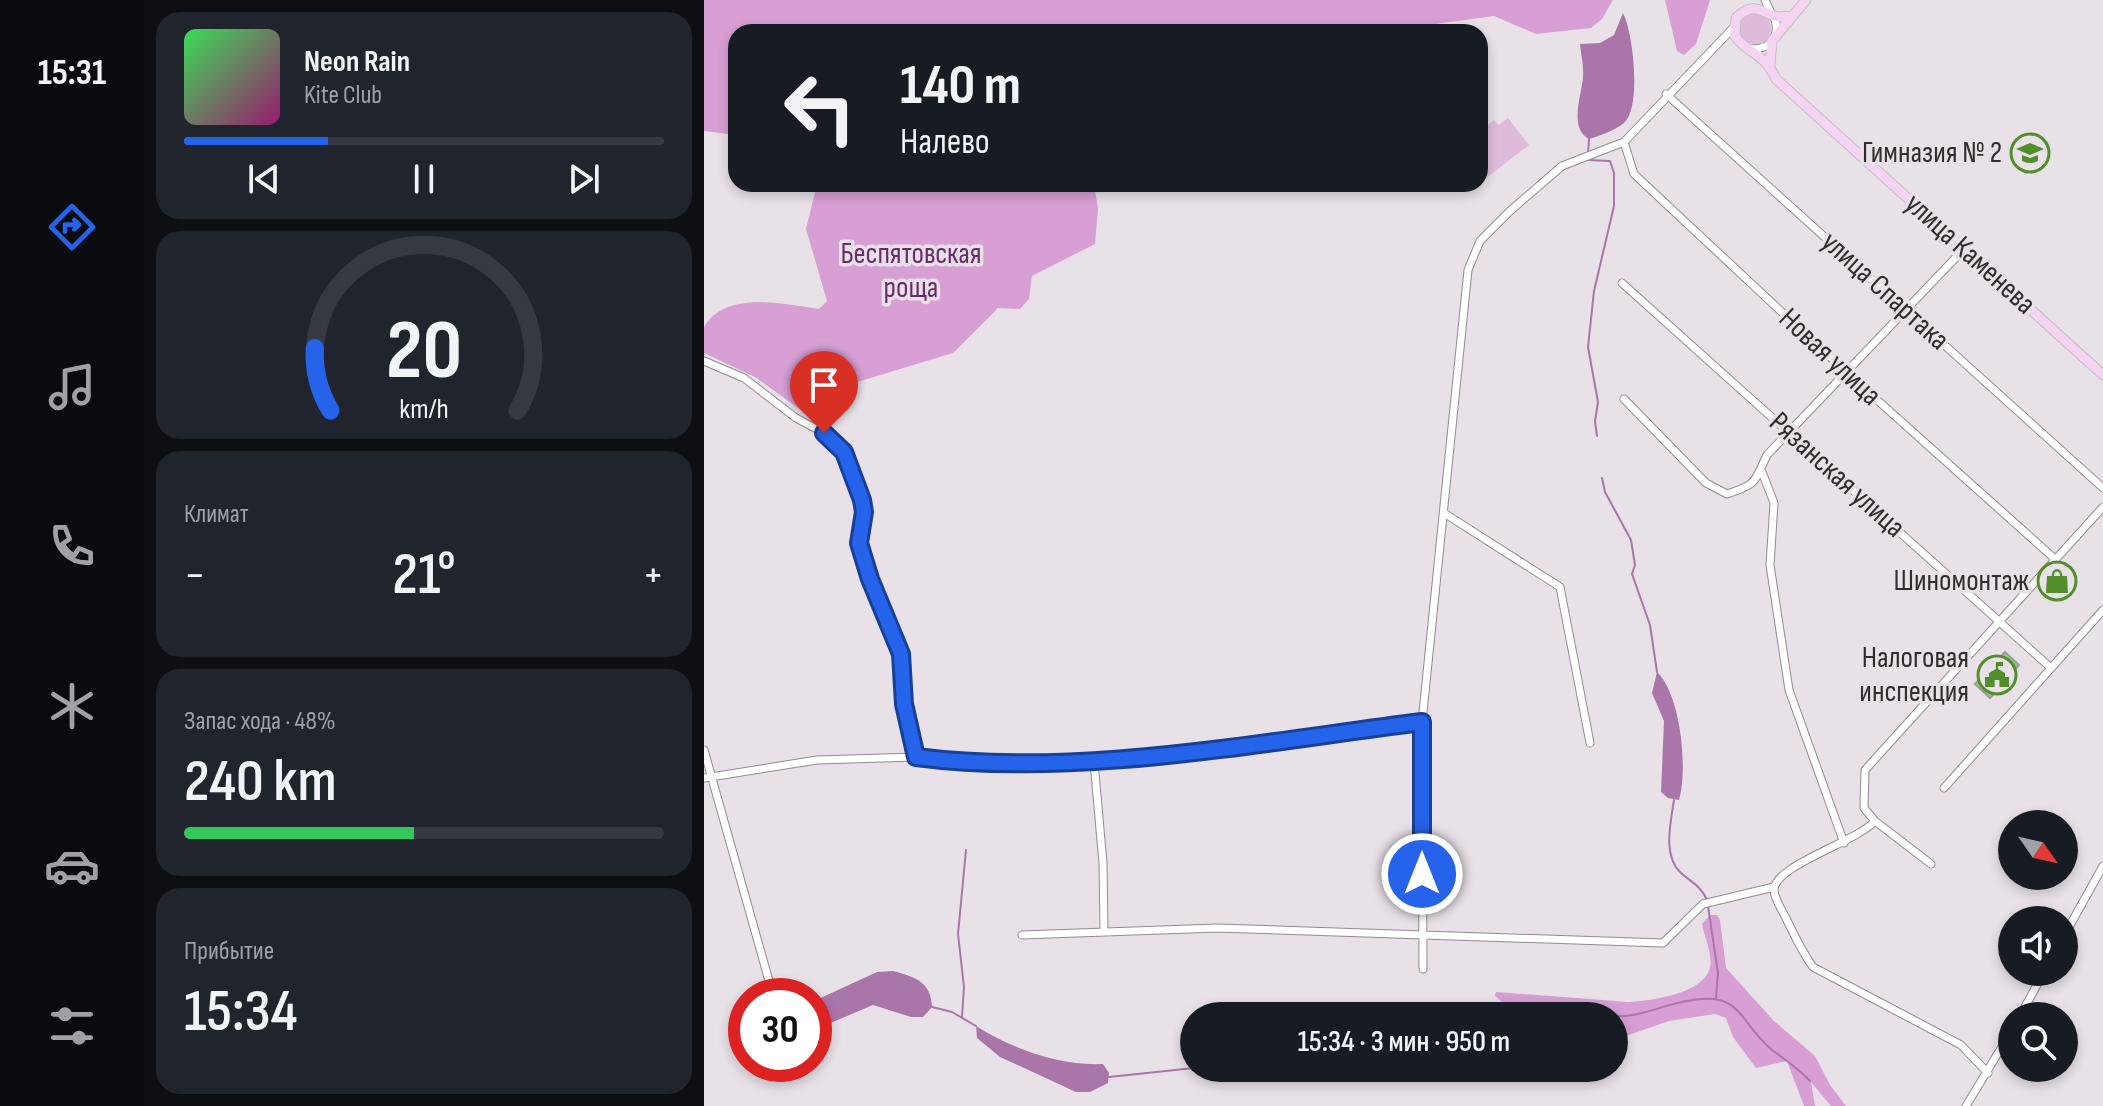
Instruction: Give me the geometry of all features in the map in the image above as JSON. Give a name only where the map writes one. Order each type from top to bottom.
[{"type":"main road","points":[[1770,65],[1772,41],[1806,0]]},
{"type":"main road","points":[[1752,49],[1741,43],[1734,27],[1739,13],[1752,3],[1772,14],[1792,16]]},
{"type":"main road","name":"улица Каменева","points":[[1752,49],[1770,65],[1776,79],[2103,375]]},
{"type":"street","points":[[1752,49],[1762,48],[1772,41],[1777,29],[1765,0]]},
{"type":"street","points":[[1423,969],[1422,722],[1468,270],[1480,241],[1510,211],[1562,166],[1624,142],[1666,94],[1720,45],[1734,27]]},
{"type":"street","points":[[1720,45],[1741,43]]},
{"type":"street","name":"улица Спартака","points":[[1666,94],[2103,488]]},
{"type":"street","name":"Новая улица","points":[[1624,142],[1634,174],[1847,373],[2055,559]]},
{"type":"street","points":[[1624,399],[1706,483],[1727,494],[1744,488],[1762,472],[1767,455],[1964,249]]},
{"type":"street","name":"Рязанская улица","points":[[1622,283],[2051,668]]},
{"type":"street","points":[[704,361],[744,378],[796,418],[824,433],[844,452],[864,512],[859,543],[862,555],[901,654],[904,704],[916,757]]},
{"type":"street","points":[[1762,472],[1774,503],[1770,565],[1789,690],[1844,843]]},
{"type":"street","points":[[1931,864],[1875,821],[1864,808],[1865,770],[2103,507]]},
{"type":"street","points":[[1444,513],[1560,587],[1590,743]]},
{"type":"street","points":[[1944,788],[2103,610]]},
{"type":"street","points":[[708,778],[817,760],[916,757],[942,761],[1094,762],[1422,722]]},
{"type":"street","points":[[704,750],[708,778],[768,978]]},
{"type":"street","points":[[1094,762],[1103,863],[1104,931]]},
{"type":"street","points":[[1022,935],[1261,928],[1663,943],[1703,904],[1774,887],[1788,870],[1844,843],[1868,829],[1875,821]]},
{"type":"street","points":[[2078,911],[2103,866]]},
{"type":"street","points":[[1774,887],[1803,953],[1813,967],[1961,1045],[1988,1073]]},
{"type":"street","points":[[1966,1106],[1998,1055]]},
{"type":"shaded area","points":[[1755,12],[1766,17],[1771,28],[1766,39],[1755,44],[1744,39],[1739,28],[1744,17]]},
{"type":"shaded area","points":[[1623,13],[1630,36],[1634,69],[1630,114],[1617,128],[1589,139],[1579,127],[1578,119],[1583,73],[1580,44],[1600,43],[1614,35]]},
{"type":"shaded area","points":[[1508,118],[1529,145],[1488,177],[1488,125],[1494,120],[1499,125]]},
{"type":"shaded area","points":[[1657,672],[1672,697],[1677,714],[1683,770],[1679,800],[1668,798],[1661,792],[1664,721],[1652,693]]},
{"type":"shaded area","points":[[893,971],[915,978],[929,992],[932,1007],[923,1017],[911,1017],[873,1005],[832,1022],[832,993],[877,972]]},
{"type":"shaded area","points":[[976,1026],[1005,1042],[1053,1059],[1103,1064],[1109,1073],[1108,1083],[1090,1092],[1076,1092],[1000,1057],[977,1038]]},
{"type":"green space","points":[[704,0],[1613,0],[1602,19],[1591,28],[1536,34],[1494,16],[1436,24],[728,24],[728,134],[704,131]]},
{"type":"green space","points":[[1665,0],[1710,0],[1696,44],[1684,55],[1677,51]]},
{"type":"green space","name":"Беспятовская роща","points":[[815,192],[1095,192],[1098,209],[1095,244],[1032,276],[1029,299],[1020,309],[998,308],[953,353],[841,387],[825,379],[811,382],[819,406],[812,413],[801,410],[755,377],[704,353],[704,327],[714,315],[726,308],[757,302],[819,309],[827,301],[806,229]]},
{"type":"green space","points":[[1710,915],[1717,915],[1726,968],[1774,1021],[1815,1056],[1830,1085],[1846,1106],[1831,1106],[1811,1082],[1815,1106],[1804,1106],[1787,1061],[1756,1068],[1733,1037],[1726,1018],[1715,1014],[1669,1021],[1628,1035],[1628,1002],[1662,998],[1687,990],[1706,976],[1711,962],[1702,924]]},
{"type":"green space","points":[[1496,992],[1628,1002],[1502,1002],[1495,996]]},
{"type":"building","name":"Налоговая инспекция","points":[[2005,652],[2019,665],[1990,698],[1975,684]]},
{"type":"waterway","points":[[1588,154],[1589,139]]},
{"type":"waterway","points":[[1588,160],[1610,161],[1614,173],[1614,206],[1594,291],[1588,347],[1598,402],[1595,421],[1597,436]]},
{"type":"waterway","points":[[1602,478],[1605,492],[1631,540],[1635,565],[1632,574],[1650,625],[1657,672]]},
{"type":"waterway","points":[[1674,800],[1669,838],[1671,857],[1675,866],[1707,900]]},
{"type":"waterway","points":[[962,1017],[964,987],[958,934],[966,850]]},
{"type":"waterway","points":[[1708,906],[1718,973],[1716,998]]},
{"type":"waterway","points":[[1628,1015],[1687,1001],[1719,1000],[1737,1010],[1771,1049],[1810,1081]]},
{"type":"waterway","points":[[932,1007],[952,1012],[976,1026]]},
{"type":"waterway","points":[[1109,1077],[1180,1069]]},
{"type":"place","name":"Гимназия № 2","points":[[2030,153]]},
{"type":"place","name":"Шиномонтаж","points":[[2057,581]]},
{"type":"place","name":"Налоговая инспекция","points":[[1997,675]]},
{"type":"route","points":[[824,433],[844,452],[862,500],[864,512],[859,543],[870,579],[901,654],[904,704],[916,757],[942,761],[1094,762],[1422,722],[1422,874]]}]
